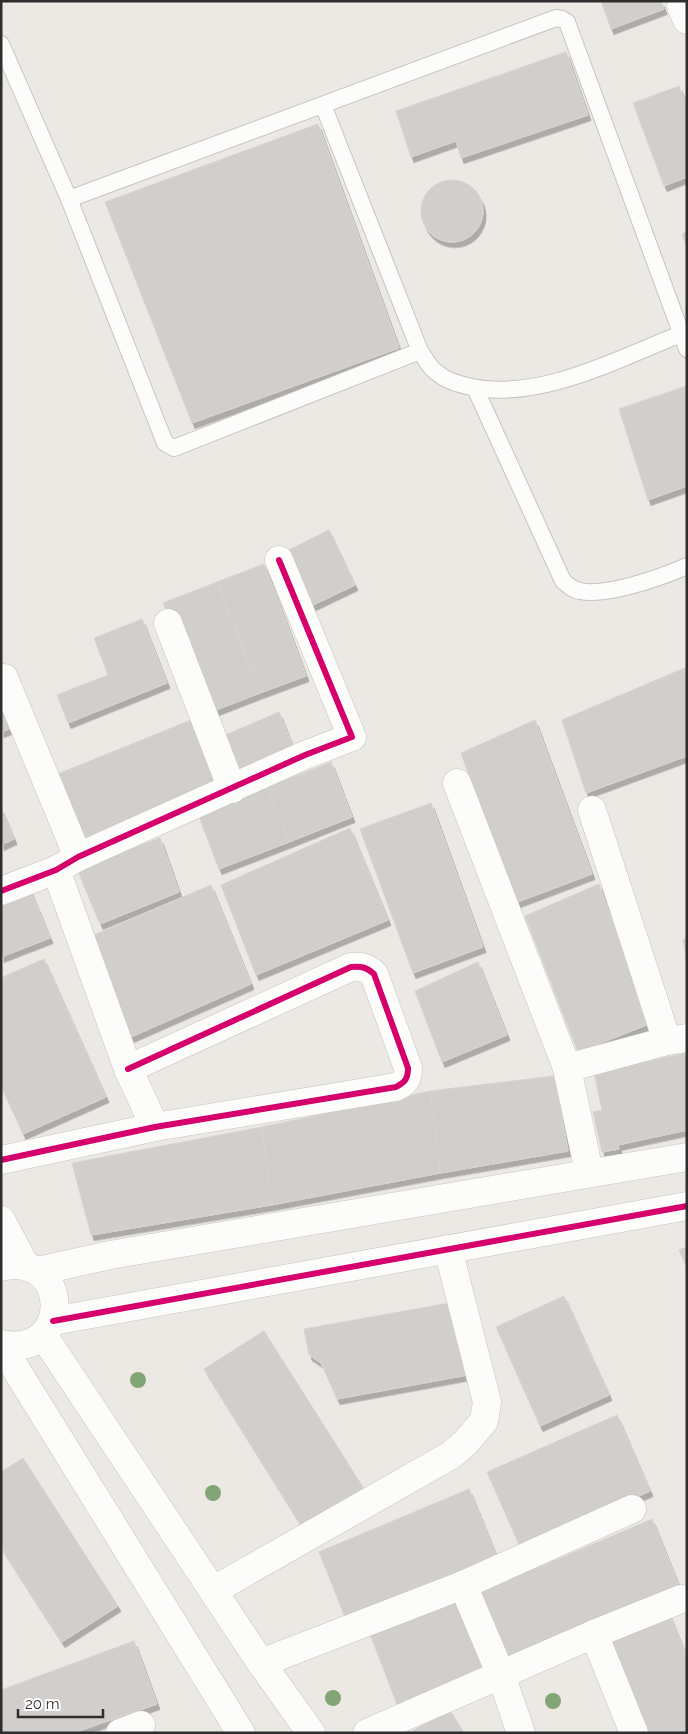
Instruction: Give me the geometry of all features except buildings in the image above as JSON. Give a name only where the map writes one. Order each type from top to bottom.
[{"type":"street","points":[[1,892],[305,755],[352,737],[279,560]]},
{"type":"street","points":[[168,623],[232,789]]},
{"type":"street","points":[[4,678],[67,863],[128,1069],[155,1127]]},
{"type":"street","points":[[457,783],[567,1068],[590,1172]]},
{"type":"street","points":[[567,1068],[677,1040],[592,810]]},
{"type":"street","points":[[1,1160],[155,1127],[396,1087],[405,1082],[408,1076],[408,1068],[374,974],[368,968],[360,966],[351,967],[128,1069]]},
{"type":"street","points":[[21,1268],[687,1156]]},
{"type":"street","points":[[48,1328],[448,1249],[687,1206]]},
{"type":"street","points":[[1,1220],[21,1268],[46,1279],[52,1288],[55,1299],[55,1310],[48,1328],[34,1342],[24,1346],[1,1345]]},
{"type":"street","points":[[214,1590],[452,1455],[484,1421],[487,1402],[448,1249]]},
{"type":"street","points":[[48,1328],[261,1663],[311,1733]]},
{"type":"street","points":[[1,1345],[241,1733]]},
{"type":"street","points":[[261,1663],[464,1585],[632,1509]]},
{"type":"street","points":[[464,1585],[501,1675],[521,1733]]},
{"type":"street","points":[[367,1733],[594,1634],[681,1599]]},
{"type":"street","points":[[594,1634],[634,1733]]},
{"type":"lane","points":[[69,199],[323,104],[556,18],[562,19],[567,22],[684,341],[536,387],[498,390],[475,388],[450,381],[434,371],[420,351],[323,104]]},
{"type":"lane","points":[[1,44],[69,199],[165,443],[169,446],[174,448],[420,351]]},
{"type":"lane","points":[[475,388],[563,581],[572,589],[582,592],[617,589],[674,572],[687,566]]},
{"type":"cycle path","points":[[1,891],[56,870],[78,857],[305,755],[352,737],[279,560]]},
{"type":"cycle path","points":[[1,1160],[155,1127],[396,1087],[405,1080],[408,1068],[374,974],[366,968],[351,967],[128,1069]]},
{"type":"cycle path","points":[[53,1321],[687,1206]]}]
